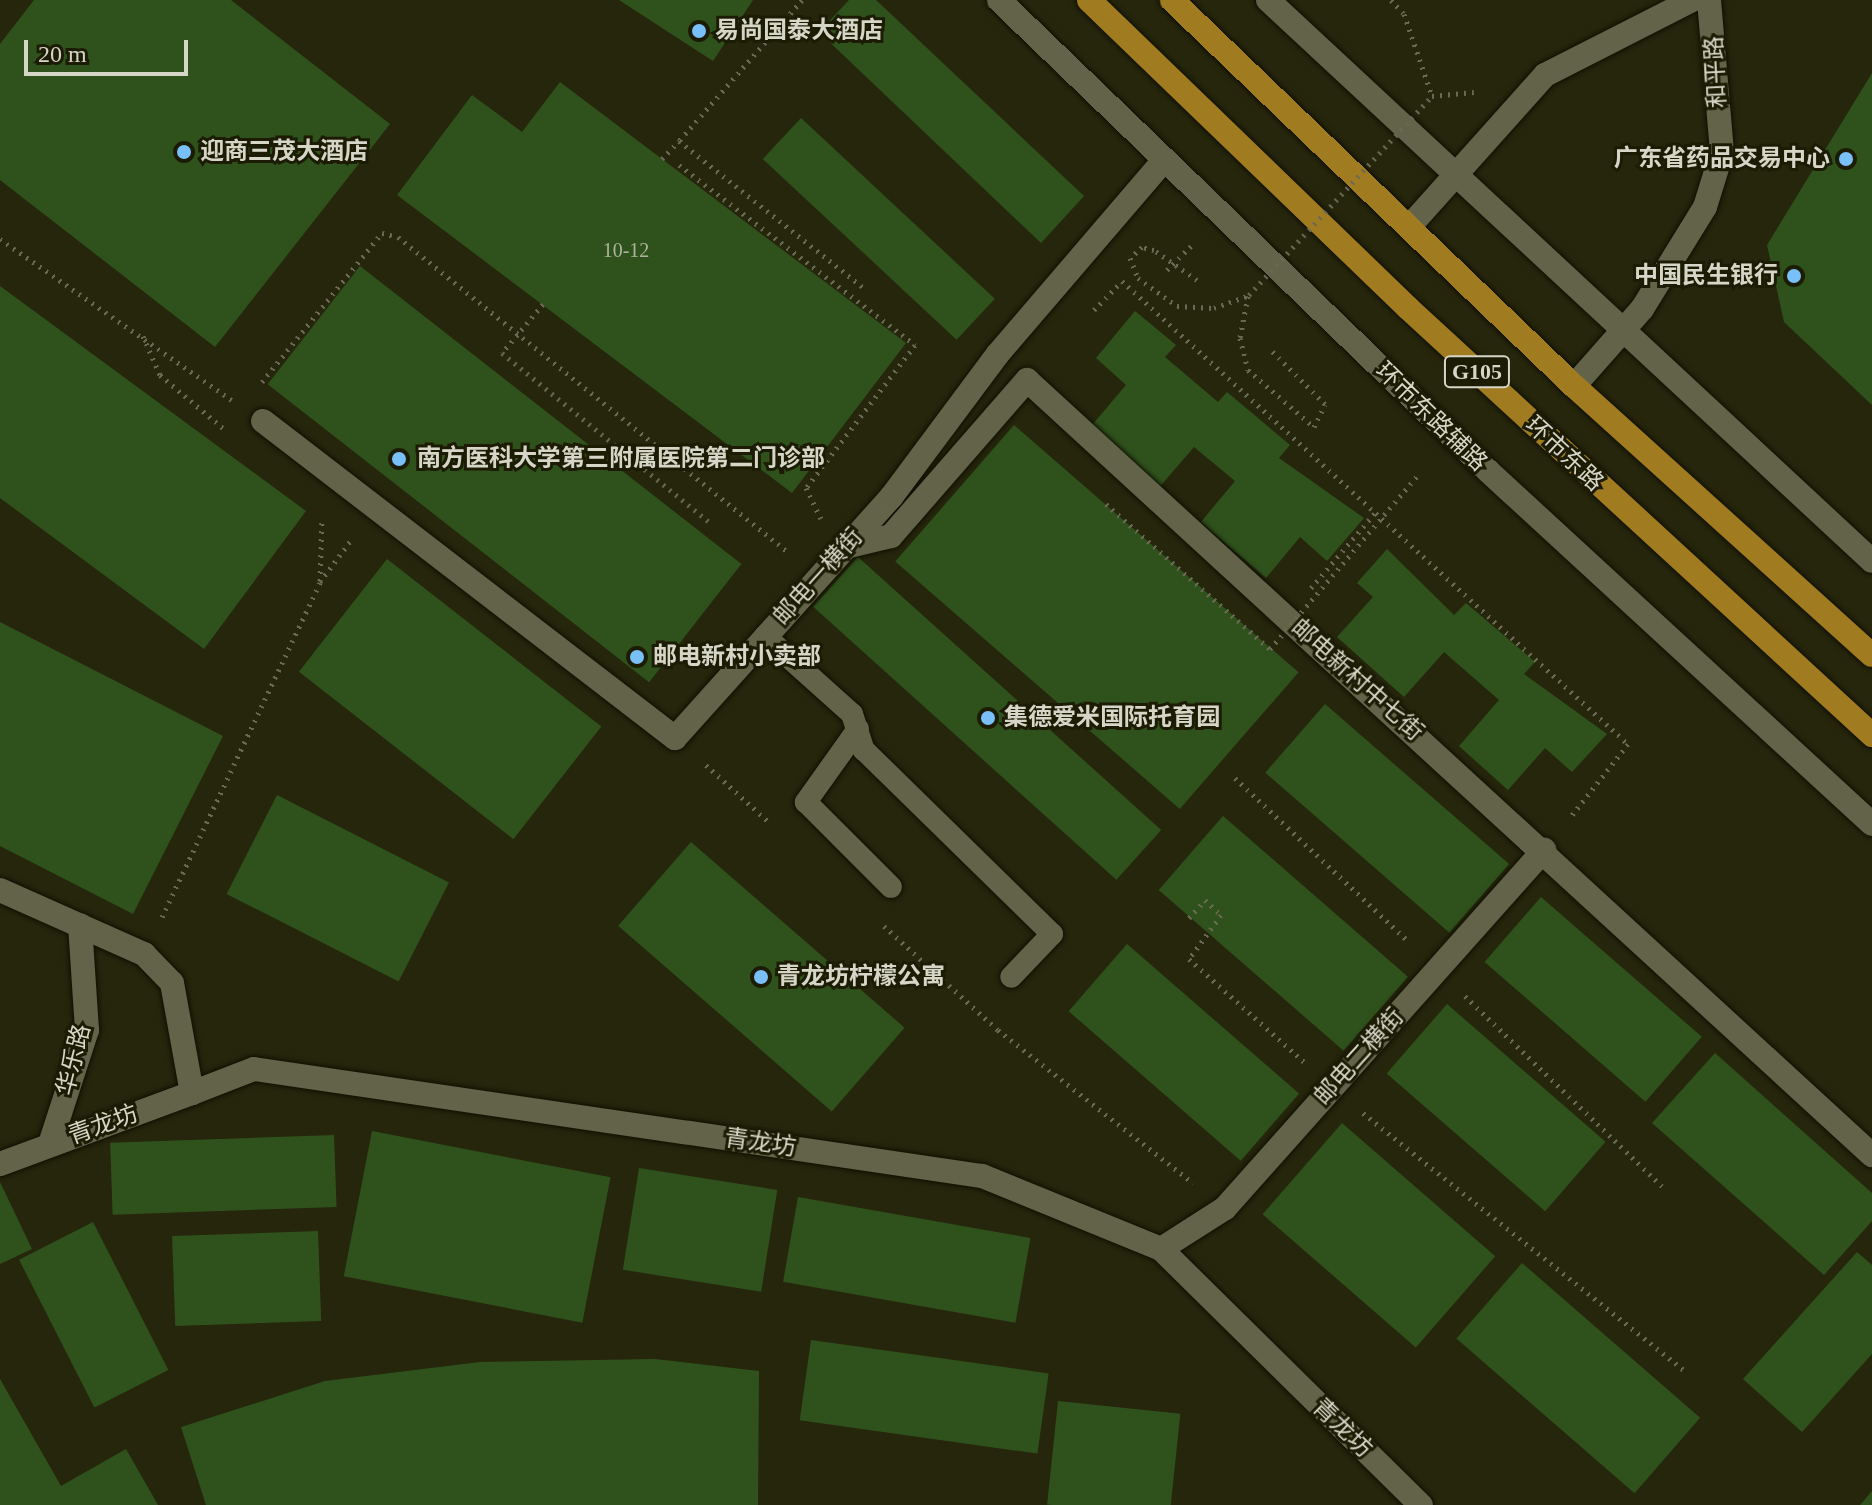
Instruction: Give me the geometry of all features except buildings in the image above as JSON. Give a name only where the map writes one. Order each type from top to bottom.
[{"type":"highway","name":"环市东路","points":[[1089,0],[1453,350],[1872,735]]},
{"type":"highway","name":"G105","points":[[1172,0],[1574,386],[1872,655]]},
{"type":"street","name":"环市东路辅路","points":[[999,0],[1604,581],[1872,824]]},
{"type":"street","points":[[1268,0],[1623,334],[1872,561]]},
{"type":"street","name":"和平路","points":[[1409,227],[1545,75],[1692,0]]},
{"type":"street","name":"和平路","points":[[1574,386],[1623,334],[1705,207],[1722,152],[1709,0]]},
{"type":"street","name":"邮电一横街","points":[[675,738],[845,547],[1164,160]]},
{"type":"street","name":"邮电新村中七街","points":[[845,547],[891,536],[1027,380],[1544,850],[1872,1155]]},
{"type":"street","points":[[263,421],[675,738]]},
{"type":"street","name":"邮电二横街","points":[[1161,1249],[1225,1208],[1544,850]]},
{"type":"street","points":[[0,890],[144,954],[172,983],[192,1093]]},
{"type":"street","name":"华乐路","points":[[50,1144],[87,1030],[80,925]]},
{"type":"street","name":"青龙坊","points":[[0,1164],[254,1069],[982,1176],[1161,1249],[1421,1505]]},
{"type":"lane","points":[[765,636],[852,714],[864,750],[1052,934],[1011,977]]},
{"type":"lane","points":[[858,729],[806,802],[891,887]]},
{"type":"path","points":[[662,159],[802,0]]},
{"type":"path","points":[[1197,280],[1154,250],[1142,247],[1130,258],[1138,278],[1177,306],[1214,308],[1249,295],[1432,96],[1404,14],[1391,0]]},
{"type":"path","points":[[679,141],[865,289]]},
{"type":"path","points":[[679,165],[915,345],[806,488],[809,505],[845,547]]},
{"type":"path","points":[[255,391],[382,233],[398,237],[818,577]]},
{"type":"path","points":[[0,239],[217,389]]},
{"type":"path","points":[[1167,270],[1191,246]]},
{"type":"path","points":[[1090,314],[1122,281],[1628,744],[1544,850]]},
{"type":"path","points":[[1249,295],[1240,338],[1248,370],[1308,426],[1321,423],[1325,404],[1271,350]]},
{"type":"path","points":[[543,304],[502,353],[708,521]]},
{"type":"path","points":[[1106,504],[1270,649],[1419,474]]},
{"type":"path","points":[[144,954],[320,582],[375,507]]},
{"type":"path","points":[[1287,616],[1375,513]]},
{"type":"path","points":[[675,738],[779,832]]},
{"type":"path","points":[[1189,918],[1205,900],[1221,915],[1189,959],[1332,1087],[1684,1370]]},
{"type":"path","points":[[872,915],[998,1030],[1225,1208]]},
{"type":"place","name":"易尚国泰大酒店","points":[[699,31]]},
{"type":"place","name":"迎商三茂大酒店","points":[[184,152]]},
{"type":"place","name":"广东省药品交易中心","points":[[1846,159]]},
{"type":"place","name":"中国民生银行","points":[[1794,276]]},
{"type":"place","name":"南方医科大学第三附属医院第二门诊部","points":[[399,459]]},
{"type":"place","name":"邮电新村小卖部","points":[[637,657]]},
{"type":"place","name":"集德爱米国际托育园","points":[[988,718]]},
{"type":"place","name":"青龙坊柠檬公寓","points":[[761,977]]}]
